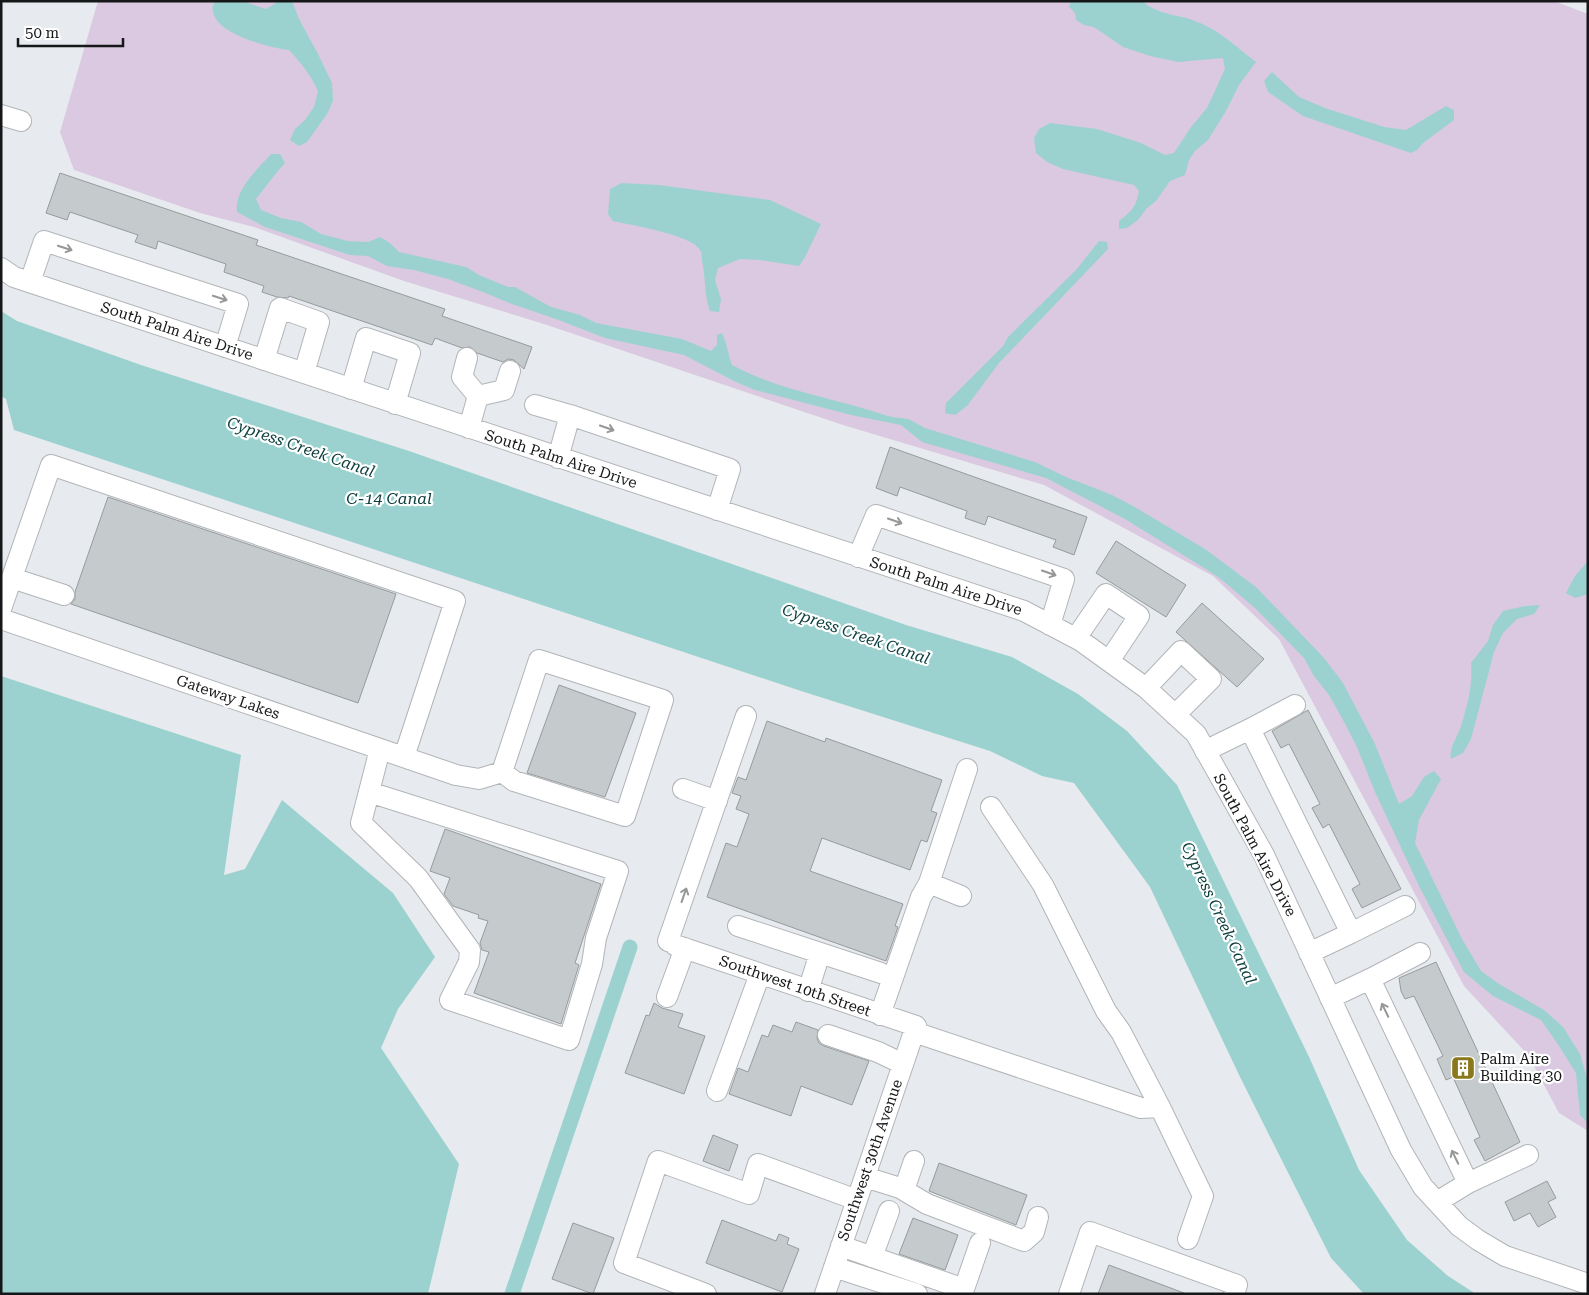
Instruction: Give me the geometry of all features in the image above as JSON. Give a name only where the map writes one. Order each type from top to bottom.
[{"type":"street","points":[[1,115],[21,121]]},
{"type":"street","points":[[30,282],[44,241],[238,304],[224,347]]},
{"type":"street","name":"South Palm Aire Drive","points":[[1,268],[14,277],[1024,611],[1076,638],[1146,688],[1196,734],[1264,855],[1401,1150],[1423,1187],[1459,1226],[1505,1256],[1588,1284]]},
{"type":"street","points":[[264,360],[280,308],[319,322],[304,373]]},
{"type":"street","points":[[351,389],[366,338],[410,353],[395,404]]},
{"type":"street","points":[[467,358],[462,377],[478,396]]},
{"type":"street","points":[[478,396],[504,390],[510,371]]},
{"type":"street","points":[[469,428],[478,396]]},
{"type":"street","points":[[535,405],[730,469],[716,510]]},
{"type":"street","points":[[558,458],[570,415]]},
{"type":"street","points":[[1,609],[51,465],[454,601],[404,757]]},
{"type":"street","points":[[858,557],[876,515],[1064,579],[1050,625]]},
{"type":"street","points":[[12,578],[64,595]]},
{"type":"street","points":[[1076,638],[1106,594],[1139,616],[1109,661]]},
{"type":"street","name":"Gateway Lakes","points":[[1,619],[456,775],[479,779],[502,772]]},
{"type":"street","points":[[1146,688],[1181,650],[1211,679],[1175,715]]},
{"type":"street","points":[[539,660],[663,700],[625,816],[514,781],[502,772],[539,660]]},
{"type":"street","points":[[1205,750],[1295,705]]},
{"type":"street","points":[[667,997],[676,945],[717,801],[746,716]]},
{"type":"street","points":[[1250,729],[1351,933]]},
{"type":"street","points":[[369,792],[618,871],[596,938],[592,964],[569,1040],[450,1000],[469,962],[470,950],[418,878],[361,823],[380,749]]},
{"type":"street","points":[[880,1015],[921,897],[929,883],[967,769]]},
{"type":"street","points":[[683,789],[717,801]]},
{"type":"street","points":[[992,807],[1043,885],[1106,1011],[1121,1032],[1160,1107],[1202,1196],[1188,1238]]},
{"type":"street","points":[[929,883],[961,896]]},
{"type":"street","points":[[1309,953],[1405,906]]},
{"type":"street","points":[[738,926],[881,973]]},
{"type":"street","name":"Southwest 10th Street","points":[[676,945],[1141,1108],[1160,1107]]},
{"type":"street","points":[[808,991],[820,953]]},
{"type":"street","points":[[1330,998],[1420,953]]},
{"type":"street","points":[[717,1091],[760,974]]},
{"type":"street","points":[[1370,979],[1468,1183]]},
{"type":"street","name":"Southwest 30th Avenue","points":[[825,1294],[915,1029]]},
{"type":"street","points":[[828,1034],[878,1052],[903,1064]]},
{"type":"street","points":[[1437,1202],[1468,1183],[1528,1155]]},
{"type":"street","points":[[904,1190],[914,1161]]},
{"type":"street","points":[[706,1294],[624,1263],[658,1162],[749,1194],[758,1164],[857,1200]]},
{"type":"street","points":[[865,1176],[904,1190],[927,1204],[1024,1241],[1034,1232],[1038,1217]]},
{"type":"street","points":[[872,1257],[889,1211]]},
{"type":"street","points":[[1069,1294],[1090,1232],[1238,1291]]},
{"type":"street","points":[[841,1246],[964,1289],[980,1243]]},
{"type":"street","points":[[834,1267],[878,1288],[917,1294]]},
{"type":"shaded area","points":[[98,1],[1554,1],[1588,14],[1588,1131],[1559,1113],[1528,1055],[1464,986],[1279,639],[1213,576],[1044,485],[843,425],[544,324],[404,281],[254,227],[200,213],[74,170],[60,132]]},
{"type":"water","points":[[215,1],[242,1],[266,9],[276,3],[276,1],[292,1],[299,19],[332,83],[333,101],[327,114],[307,142],[299,146],[290,140],[295,129],[305,120],[314,107],[318,91],[309,74],[289,50],[271,47],[238,36],[221,25],[215,18],[212,8]]},
{"type":"water","points":[[1071,1],[1143,1],[1156,9],[1194,20],[1204,25],[1256,62],[1239,85],[1208,140],[1195,151],[1189,160],[1185,175],[1170,181],[1156,201],[1147,208],[1138,220],[1127,228],[1119,229],[1119,221],[1135,205],[1139,191],[1134,185],[1063,169],[1047,162],[1036,153],[1034,138],[1039,129],[1050,123],[1097,129],[1141,143],[1165,155],[1174,153],[1191,127],[1207,108],[1225,69],[1223,58],[1178,62],[1150,56],[1123,47],[1094,27],[1084,25],[1076,20],[1075,13],[1069,7]]},
{"type":"water","points":[[1272,72],[1299,97],[1325,108],[1384,127],[1406,130],[1446,106],[1454,110],[1454,120],[1411,153],[1303,116],[1268,92],[1264,81]]},
{"type":"water","points":[[271,154],[280,154],[285,163],[256,199],[261,210],[281,218],[301,222],[321,234],[348,241],[368,242],[380,237],[399,252],[466,267],[479,275],[508,287],[515,287],[551,307],[580,315],[596,323],[682,339],[711,351],[717,345],[717,335],[722,333],[732,365],[750,374],[788,388],[888,416],[908,419],[925,428],[1035,462],[1066,477],[1112,495],[1205,549],[1256,587],[1324,658],[1343,683],[1375,744],[1399,804],[1412,796],[1424,777],[1434,771],[1441,779],[1419,820],[1415,843],[1462,939],[1481,971],[1499,984],[1544,1010],[1563,1027],[1580,1054],[1588,1082],[1588,1123],[1580,1115],[1576,1073],[1541,1020],[1493,996],[1464,972],[1419,886],[1375,792],[1357,747],[1329,695],[1314,676],[1304,658],[1255,608],[1222,580],[1125,519],[1046,478],[922,442],[901,425],[851,415],[755,390],[684,355],[605,338],[448,279],[414,270],[387,266],[368,256],[350,255],[265,227],[237,212],[237,204],[243,188]]},
{"type":"water","points":[[622,183],[659,185],[770,200],[821,224],[799,266],[740,259],[718,268],[715,280],[721,299],[719,312],[710,311],[702,254],[695,245],[674,235],[613,221],[608,214],[610,189]]},
{"type":"water","points":[[1099,241],[1107,242],[1108,249],[999,363],[967,406],[955,415],[945,413],[946,403],[1003,346],[1008,337],[1076,270]]},
{"type":"water","name":"C-14 Canal","points":[[1,311],[17,321],[141,365],[409,451],[906,625],[1012,657],[1078,694],[1127,731],[1177,785],[1310,1059],[1359,1170],[1407,1240],[1448,1276],[1476,1294],[1364,1294],[1331,1258],[1241,1079],[1150,887],[1074,783],[1042,776],[990,751],[798,690],[14,430],[6,399],[1,396]]},
{"type":"water","points":[[1588,561],[1588,594],[1575,598],[1566,593],[1575,576]]},
{"type":"water","points":[[1540,605],[1534,614],[1517,619],[1503,633],[1494,652],[1471,739],[1463,753],[1451,759],[1452,748],[1460,729],[1469,697],[1471,663],[1488,641],[1493,625],[1503,611]]},
{"type":"water","points":[[1,676],[241,755],[224,875],[245,869],[282,800],[393,893],[435,957],[398,1009],[381,1048],[459,1164],[428,1294],[1,1294]]},
{"type":"building","points":[[60,173],[258,240],[256,245],[445,309],[442,316],[532,347],[524,369],[514,360],[508,359],[503,362],[477,353],[470,347],[462,348],[435,338],[432,345],[289,296],[288,298],[277,297],[262,292],[264,286],[224,272],[226,264],[158,241],[156,249],[135,242],[138,235],[70,212],[67,220],[46,213]]},
{"type":"building","points":[[890,447],[1087,517],[1074,555],[1053,547],[1056,540],[988,516],[985,525],[965,518],[967,511],[900,487],[897,496],[876,488]]},
{"type":"building","points":[[108,497],[396,594],[358,703],[71,604],[75,599],[75,592]]},
{"type":"building","points":[[1116,541],[1186,585],[1166,617],[1096,573]]},
{"type":"building","points":[[1202,603],[1264,659],[1237,687],[1176,632]]},
{"type":"building","points":[[559,685],[636,713],[605,797],[527,773]]},
{"type":"building","points":[[1308,710],[1401,889],[1362,908],[1352,889],[1360,884],[1329,824],[1323,828],[1312,808],[1320,804],[1289,744],[1281,748],[1272,731]]},
{"type":"building","points":[[767,721],[825,742],[826,738],[942,780],[931,811],[937,813],[927,842],[921,840],[910,870],[822,838],[810,871],[903,904],[895,926],[898,927],[886,961],[707,897],[726,843],[737,847],[749,814],[736,809],[741,796],[732,793],[738,777],[746,780]]},
{"type":"building","points":[[445,829],[601,884],[575,963],[579,965],[561,1024],[474,993],[489,952],[482,950],[480,943],[488,921],[478,918],[479,915],[453,906],[444,894],[450,878],[430,871]]},
{"type":"building","name":"Palm Aire Building 30","points":[[1436,962],[1520,1142],[1485,1161],[1474,1140],[1480,1137],[1453,1077],[1446,1080],[1437,1059],[1443,1056],[1414,996],[1405,999],[1401,991],[1399,978]]},
{"type":"building","points":[[654,1003],[662,1008],[683,1014],[678,1027],[705,1036],[684,1094],[625,1073],[646,1015],[649,1016]]},
{"type":"building","points":[[796,1022],[818,1030],[817,1038],[819,1043],[824,1046],[869,1061],[852,1105],[801,1086],[791,1116],[729,1094],[738,1068],[748,1072],[762,1035],[768,1037],[773,1025],[792,1032]]},
{"type":"building","points":[[713,1135],[738,1145],[729,1171],[703,1161]]},
{"type":"building","points":[[939,1163],[1027,1195],[1016,1225],[929,1191]]},
{"type":"building","points":[[1547,1181],[1556,1198],[1548,1202],[1556,1217],[1538,1227],[1530,1213],[1514,1221],[1505,1202]]},
{"type":"building","points":[[913,1218],[958,1235],[945,1270],[899,1254]]},
{"type":"building","points":[[722,1220],[776,1241],[779,1234],[789,1238],[787,1244],[799,1249],[782,1292],[706,1263]]},
{"type":"building","points":[[573,1223],[614,1238],[593,1294],[552,1279]]},
{"type":"building","points":[[1109,1265],[1184,1293],[1184,1294],[1098,1294]]},
{"type":"waterway","points":[[512,1294],[630,947]]},
{"type":"place","name":"Palm Aire Building 30","points":[[1463,1068]]},
{"type":"water label","name":"Cypress Creek Canal","points":[[301,447]]},
{"type":"water label","name":"Cypress Creek Canal","points":[[856,634]]},
{"type":"water label","name":"Cypress Creek Canal","points":[[1219,913]]}]
